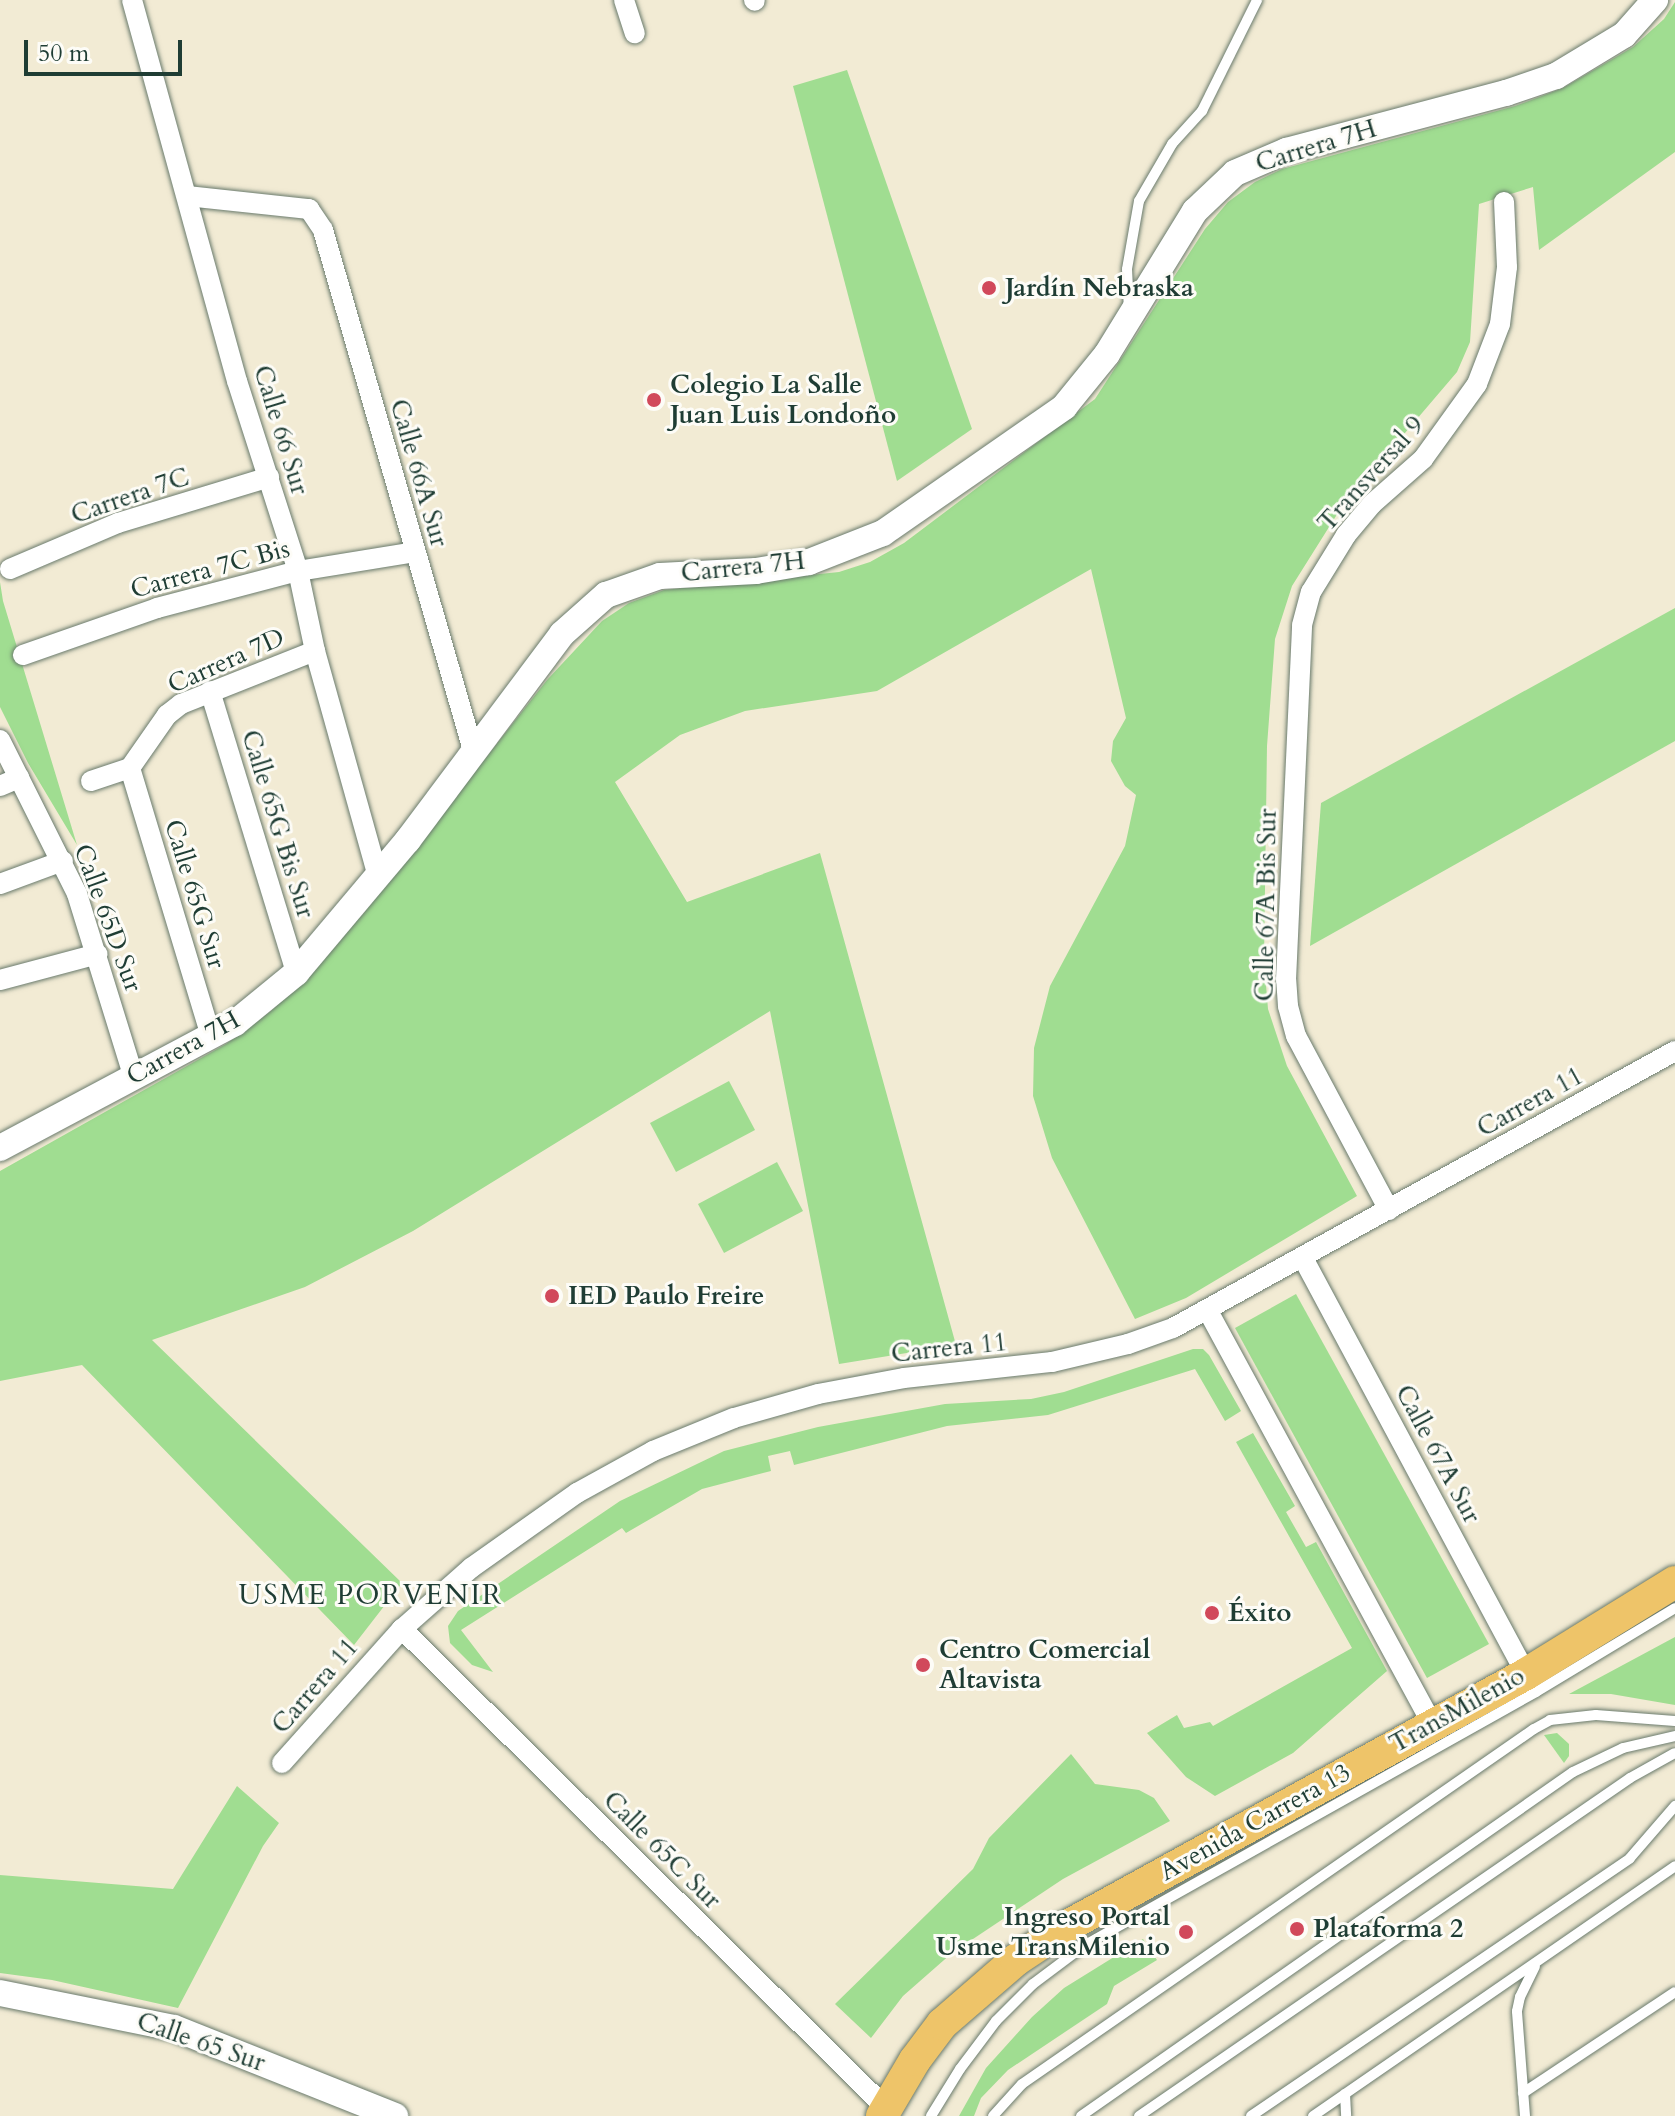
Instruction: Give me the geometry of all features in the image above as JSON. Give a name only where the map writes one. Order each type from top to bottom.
[{"type":"main road","name":"Avenida Carrera 13","points":[[884,2112],[915,2060],[942,2024],[1016,1960],[1064,1928],[1672,1591]]},
{"type":"street","name":"Calle 66 Sur","points":[[132,0],[237,381],[298,571],[315,651],[378,876]]},
{"type":"street","points":[[624,0],[635,33]]},
{"type":"street","name":"Carrera 7H","points":[[0,1148],[211,1036],[246,1015],[296,973],[378,876],[474,754],[562,634],[606,595],[660,576],[756,571],[809,562],[883,533],[1064,407],[1096,368],[1195,211],[1235,173],[1286,151],[1506,93],[1556,76],[1624,35],[1655,0]]},
{"type":"street","name":"Calle 66A Sur","points":[[187,196],[309,209],[323,230],[474,754]]},
{"type":"street","name":"Transversal 9","points":[[1302,625],[1311,592],[1346,535],[1372,504],[1423,459],[1466,405],[1490,356],[1500,324],[1507,267],[1504,202]]},
{"type":"street","name":"Carrera 7C","points":[[10,569],[118,523],[269,477]]},
{"type":"street","name":"Carrera 7C Bis","points":[[23,655],[157,608],[298,571],[415,552]]},
{"type":"street","name":"Calle 67A Bis Sur","points":[[1302,625],[1286,980],[1288,1006],[1296,1036],[1389,1210]]},
{"type":"street","name":"Carrera 7D","points":[[130,768],[167,715],[181,704],[315,651]]},
{"type":"street","name":"Calle 65G Bis Sur","points":[[210,691],[296,973]]},
{"type":"street","name":"Calle 65D Sur","points":[[0,740],[9,782],[63,861],[98,954],[133,1075]]},
{"type":"street","points":[[91,781],[130,768]]},
{"type":"street","name":"Calle 65G Sur","points":[[130,768],[211,1036]]},
{"type":"street","points":[[0,884],[63,861]]},
{"type":"street","points":[[0,980],[98,954]]},
{"type":"street","name":"Carrera 11","points":[[282,1763],[402,1629],[471,1568],[541,1516],[615,1471],[692,1433],[776,1405],[861,1385],[1084,1355],[1128,1344],[1208,1311],[1675,1051]]},
{"type":"street","name":"Calle 67A Sur","points":[[1303,1258],[1526,1674]]},
{"type":"street","points":[[1208,1311],[1433,1725]]},
{"type":"street","name":"Calle 65C Sur","points":[[402,1629],[884,2112]]},
{"type":"street","name":"Calle 65 Sur","points":[[0,1993],[174,2028],[395,2116]]},
{"type":"lane","points":[[1129,316],[1127,269],[1139,201],[1172,144],[1202,111],[1257,0]]},
{"type":"lane","name":"TransMilenio","points":[[931,2116],[960,2069],[996,2021],[1033,1984],[1085,1945],[1536,1692],[1672,1591]]},
{"type":"lane","name":"TransMilenio","points":[[993,2116],[1022,2084],[1534,1729],[1567,1716],[1675,1721]]},
{"type":"lane","points":[[1081,2116],[1573,1772],[1623,1748],[1675,1736]]},
{"type":"lane","points":[[1139,2116],[1630,1778],[1675,1753]]},
{"type":"lane","points":[[1251,2116],[1630,1858],[1675,1806]]},
{"type":"lane","points":[[1313,2116],[1675,1866]]},
{"type":"lane","points":[[1525,2116],[1517,2011],[1520,1997],[1538,1961]]},
{"type":"lane","points":[[1523,2093],[1675,1992]]},
{"type":"lane","points":[[1345,2094],[1346,2116]]},
{"type":"green space","points":[[1675,2],[1675,152],[1539,250],[1533,187],[1479,204],[1470,342],[1457,372],[1341,508],[1292,586],[1275,639],[1267,746],[1264,961],[1268,1009],[1287,1066],[1357,1196],[1186,1298],[1135,1319],[1052,1158],[1033,1096],[1034,1048],[1050,986],[1125,846],[1136,795],[1125,786],[1111,761],[1113,741],[1126,718],[1091,569],[877,691],[745,711],[680,735],[615,782],[687,902],[820,853],[956,1345],[839,1364],[770,1011],[413,1231],[305,1287],[152,1340],[402,1583],[354,1645],[82,1365],[0,1381],[0,1171],[226,1044],[271,1011],[363,914],[547,680],[602,621],[629,603],[664,590],[839,572],[870,562],[904,543],[1095,399],[1205,229],[1228,202],[1255,182],[1282,169],[1515,106],[1563,88],[1633,47],[1664,19]]},
{"type":"green space","points":[[847,70],[972,429],[897,481],[793,86]]},
{"type":"green space","points":[[0,582],[3,601],[77,845],[28,763],[0,707]]},
{"type":"green space","points":[[1675,608],[1675,741],[1310,946],[1321,803]]},
{"type":"green space","points":[[729,1081],[755,1130],[676,1172],[650,1123]]},
{"type":"green space","points":[[777,1162],[803,1211],[724,1253],[698,1204]]},
{"type":"green space","points":[[1296,1294],[1489,1644],[1427,1678],[1235,1328]]},
{"type":"green space","points":[[1193,1349],[1203,1349],[1209,1355],[1241,1411],[1225,1421],[1195,1369],[1048,1415],[947,1426],[794,1465],[790,1451],[768,1456],[771,1471],[702,1489],[626,1533],[622,1528],[461,1630],[493,1672],[472,1665],[450,1643],[448,1626],[458,1611],[620,1501],[724,1451],[818,1427],[945,1404],[1031,1399],[1064,1392]]},
{"type":"green space","points":[[1253,1433],[1295,1506],[1286,1512],[1306,1547],[1316,1542],[1387,1671],[1293,1753],[1215,1796],[1186,1777],[1147,1733],[1177,1715],[1184,1728],[1210,1722],[1213,1726],[1352,1648],[1236,1442]]},
{"type":"green space","points":[[1675,1637],[1675,1705],[1611,1694],[1569,1694]]},
{"type":"green space","points":[[1557,1733],[1569,1744],[1569,1756],[1564,1763],[1544,1735]]},
{"type":"green space","points":[[1071,1754],[1095,1784],[1139,1790],[1154,1798],[1170,1821],[1063,1879],[952,1953],[903,1996],[871,2038],[835,2004],[973,1869],[989,1838]]},
{"type":"green space","points":[[237,1786],[279,1823],[263,1846],[178,2008],[52,1980],[0,1973],[0,1875],[173,1889]]},
{"type":"green space","points":[[1143,1939],[1157,1960],[1114,1986],[1107,2004],[1008,2070],[981,2098],[974,2116],[959,2116],[986,2068],[1032,2017],[1064,1988]]},
{"type":"place","name":"Jardín Nebraska","points":[[989,288]]},
{"type":"place","name":"Colegio La Salle Juan Luis Londoño","points":[[654,400]]},
{"type":"place","name":"IED Paulo Freire","points":[[552,1296]]},
{"type":"place","name":"Éxito","points":[[1212,1613]]},
{"type":"place","name":"Centro Comercial Altavista","points":[[923,1665]]},
{"type":"place","name":"Plataforma 2","points":[[1297,1929]]},
{"type":"place","name":"Ingreso Portal Usme TransMilenio","points":[[1186,1932]]},
{"type":"district","name":"USME PORVENIR","points":[[371,1595]]}]
